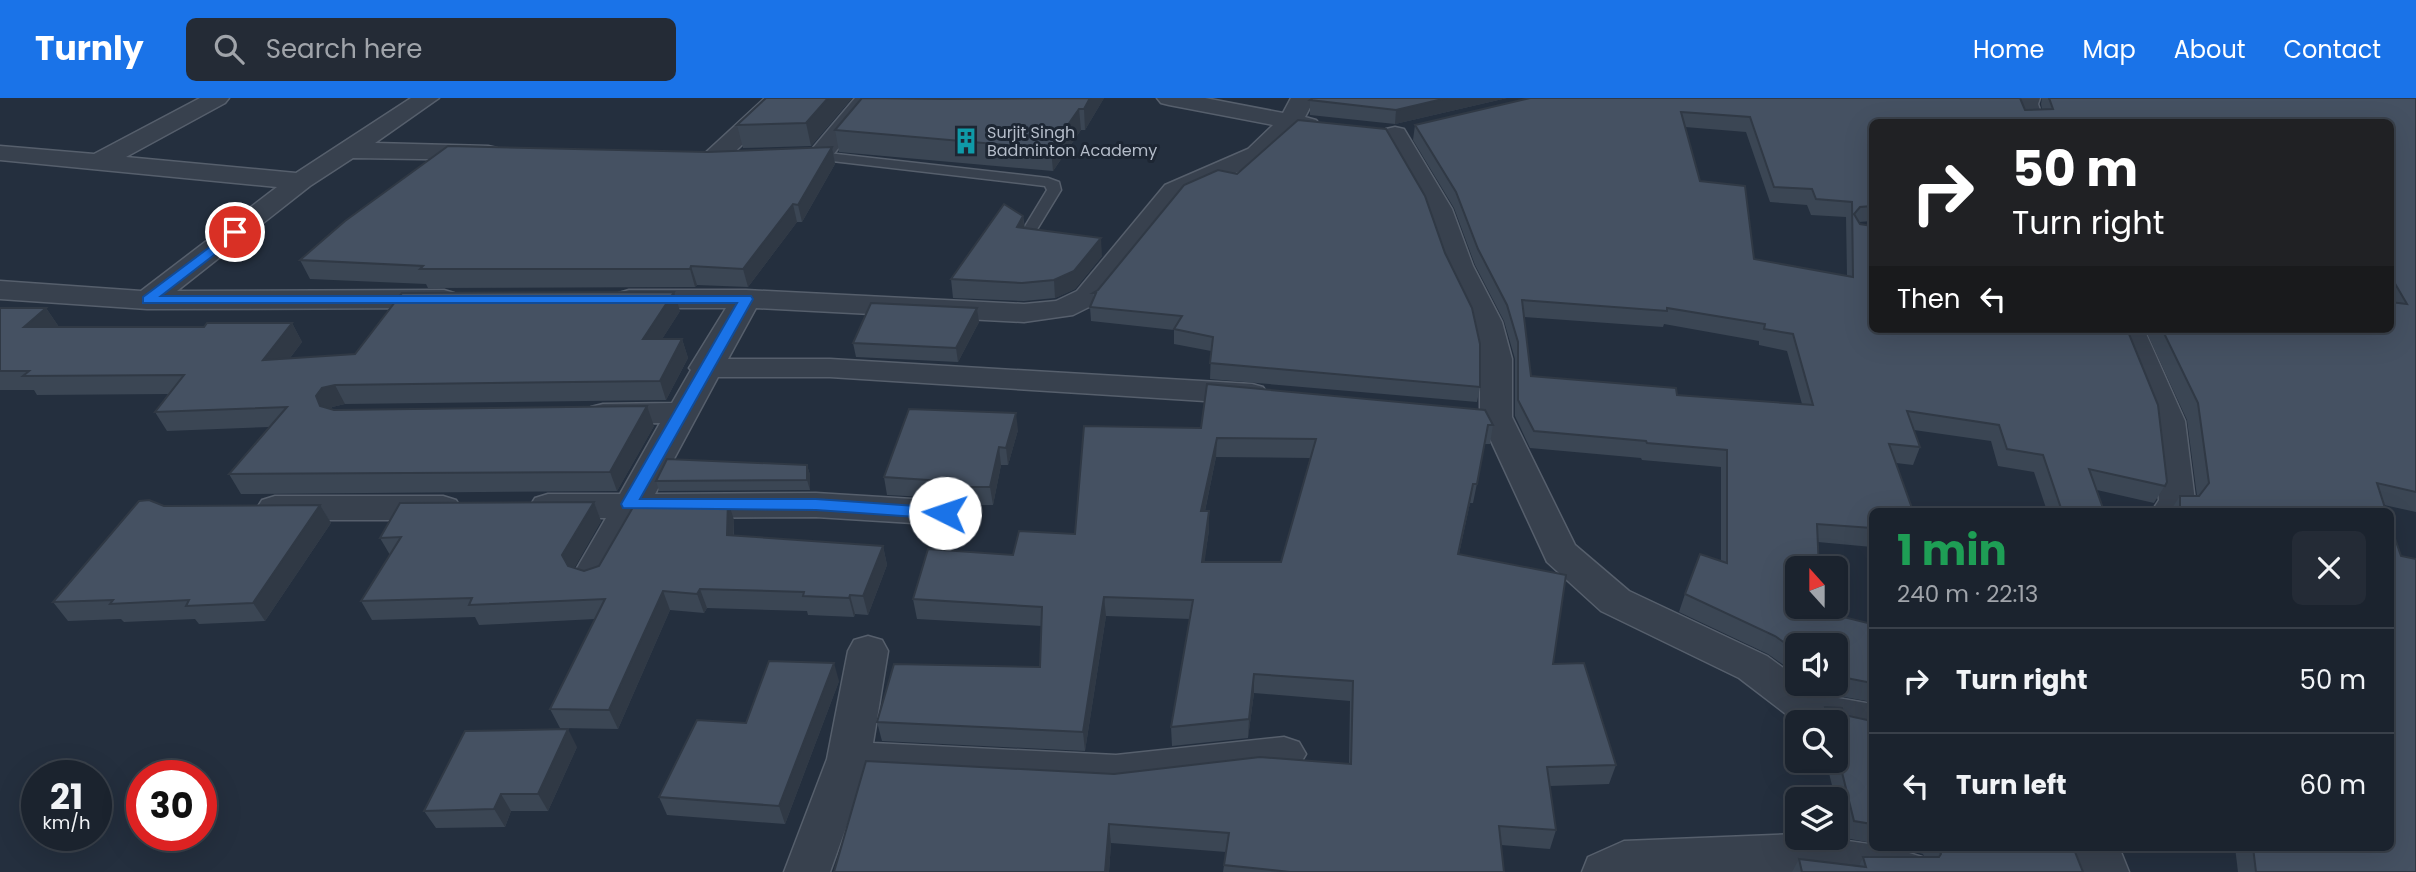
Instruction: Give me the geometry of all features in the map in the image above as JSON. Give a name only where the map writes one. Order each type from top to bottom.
[{"type":"street","points":[[98,162],[217,98]]},
{"type":"street","points":[[148,300],[301,181],[427,98]]},
{"type":"street","points":[[713,159],[779,98]]},
{"type":"street","points":[[686,158],[819,156],[867,98]]},
{"type":"street","points":[[1168,98],[1290,123],[1329,127]]},
{"type":"street","points":[[607,299],[746,299],[1024,313],[1063,309],[1087,297],[1174,191],[1256,154],[1290,123],[1303,98]]},
{"type":"street","points":[[2028,98],[2026,104],[2031,119]]},
{"type":"street","points":[[1394,131],[1439,209],[1459,265],[1487,322],[1496,359],[1483,416],[1560,553],[1615,601],[1753,667],[1810,709],[1869,720]]},
{"type":"street","points":[[347,150],[510,154]]},
{"type":"street","points":[[0,153],[301,181]]},
{"type":"street","points":[[0,290],[148,300],[468,299]]},
{"type":"street","points":[[592,575],[629,504],[746,299]]},
{"type":"street","points":[[2131,333],[2168,421],[2177,500],[2172,508]]},
{"type":"street","points":[[705,368],[830,368],[1202,389],[1282,397]]},
{"type":"street","points":[[569,414],[680,413]]},
{"type":"street","points":[[521,507],[629,504],[816,505],[945,513]]},
{"type":"street","points":[[246,508],[480,508]]},
{"type":"street","points":[[807,872],[849,759],[868,651]]},
{"type":"street","points":[[849,759],[1116,773],[1284,754]]},
{"type":"street","points":[[2098,851],[2106,872]]},
{"type":"street","points":[[1605,872],[1624,862],[1799,854],[1905,872]]},
{"type":"lane","points":[[819,156],[1048,182],[1054,186],[1054,190],[1031,228]]},
{"type":"building","points":[[766,98],[828,98],[806,123],[737,125]]},
{"type":"building","points":[[862,98],[1090,98],[1051,149],[835,130]]},
{"type":"building","points":[[1447,98],[1396,110],[1310,100]]},
{"type":"building","points":[[1530,98],[2020,98],[2025,110],[2053,109],[2049,98],[2416,98],[2416,492],[2377,483],[2385,508],[2180,508],[2180,496],[2199,496],[2209,483],[2198,403],[2164,333],[2394,333],[2394,302],[2407,304],[2394,282],[2394,119],[1869,119],[1869,206],[1860,207],[1854,214],[1860,224],[1869,226],[1869,333],[2129,333],[2158,405],[2167,482],[2165,486],[2089,469],[2103,508],[2061,508],[2043,455],[2007,449],[1999,425],[1907,411],[1920,447],[1889,444],[1912,508],[1869,508],[1869,528],[1817,524],[1818,556],[1785,556],[1785,620],[1848,618],[1869,623],[1869,682],[1848,678],[1848,633],[1785,633],[1785,643],[1685,594],[1700,554],[1727,563],[1727,450],[1534,431],[1518,400],[1518,342],[1507,305],[1478,249],[1456,192],[1415,125]],"holes":[[[1681,112],[1750,117],[1774,187],[1812,189],[1816,199],[1852,202],[1853,277],[1754,259],[1745,186],[1700,181]],[[1522,300],[1667,311],[1667,308],[1765,324],[1764,329],[1793,334],[1813,405],[1677,395],[1676,388],[1531,376]]]},
{"type":"building","points":[[1298,120],[1386,129],[1425,196],[1445,253],[1472,308],[1480,344],[1480,387],[1210,363],[1213,337],[1174,329],[1182,316],[1090,307],[1096,293],[1093,293],[1184,185],[1218,170],[1237,174]]},
{"type":"building","points":[[448,146],[708,152],[832,147],[798,205],[793,204],[743,269],[691,266],[690,269],[420,269],[423,266],[300,260],[345,221]]},
{"type":"building","points":[[1004,204],[1023,216],[1017,227],[1101,238],[1074,271],[1054,280],[1022,283],[951,279]]},
{"type":"building","points":[[674,292],[643,339],[682,339],[660,381],[335,385],[322,388],[316,396],[320,406],[334,410],[647,406],[610,472],[229,474],[287,407],[155,412],[184,375],[23,376],[29,371],[0,371],[0,308],[46,308],[24,327],[204,327],[207,323],[292,323],[263,360],[355,354],[402,293]]},
{"type":"building","points":[[871,303],[977,308],[956,348],[853,343]]},
{"type":"building","points":[[1207,384],[1485,410],[1493,425],[1488,425],[1477,484],[1473,484],[1458,554],[1566,575],[1553,664],[1584,663],[1616,765],[1547,767],[1556,830],[1499,826],[1504,872],[1290,872],[1224,865],[1229,833],[1109,824],[1105,872],[834,872],[866,761],[1114,774],[1260,757],[1351,764],[1353,681],[1254,674],[1249,719],[1171,727],[1193,600],[1104,597],[1083,732],[877,722],[894,664],[1040,667],[1042,607],[913,599],[928,549],[1013,555],[1019,531],[1075,534],[1084,426],[1201,428]],"holes":[[[1217,438],[1316,439],[1281,562],[1202,562],[1209,511],[1201,511]]]},
{"type":"building","points":[[909,409],[1016,413],[1006,448],[999,447],[990,487],[959,487],[943,481],[884,477]]},
{"type":"building","points":[[667,459],[807,465],[807,480],[656,481]]},
{"type":"building","points":[[149,500],[164,506],[320,505],[253,603],[186,606],[189,600],[110,604],[113,600],[53,602],[139,501]]},
{"type":"building","points":[[728,501],[727,535],[883,546],[863,596],[850,595],[849,598],[803,596],[804,592],[700,589],[697,594],[663,591],[609,710],[550,709],[605,599],[469,605],[472,598],[361,601],[401,537],[380,538],[400,503],[594,502],[562,555],[568,566],[584,571],[599,566],[636,502]]},
{"type":"building","points":[[2394,536],[2401,556],[2416,559],[2416,872],[2256,872],[2253,851],[2394,851]]},
{"type":"building","points":[[769,661],[834,663],[779,806],[659,797],[697,720],[746,723]]},
{"type":"building","points":[[1825,707],[1842,708],[1826,710]]},
{"type":"building","points":[[1848,716],[1869,720],[1869,824],[1854,821],[1848,787],[1846,787],[1842,773],[1848,773]]},
{"type":"building","points":[[568,729],[538,794],[501,794],[494,809],[424,811],[465,731]]},
{"type":"building","points":[[1940,851],[2075,851],[2083,872],[1802,872],[1799,859],[1866,867],[1863,857],[1939,857]]},
{"type":"place","name":"Surjit Singh Badminton Academy","points":[[966,141]]},
{"type":"route","points":[[235,232],[148,300],[746,299],[629,504],[816,505],[945,513]]}]
